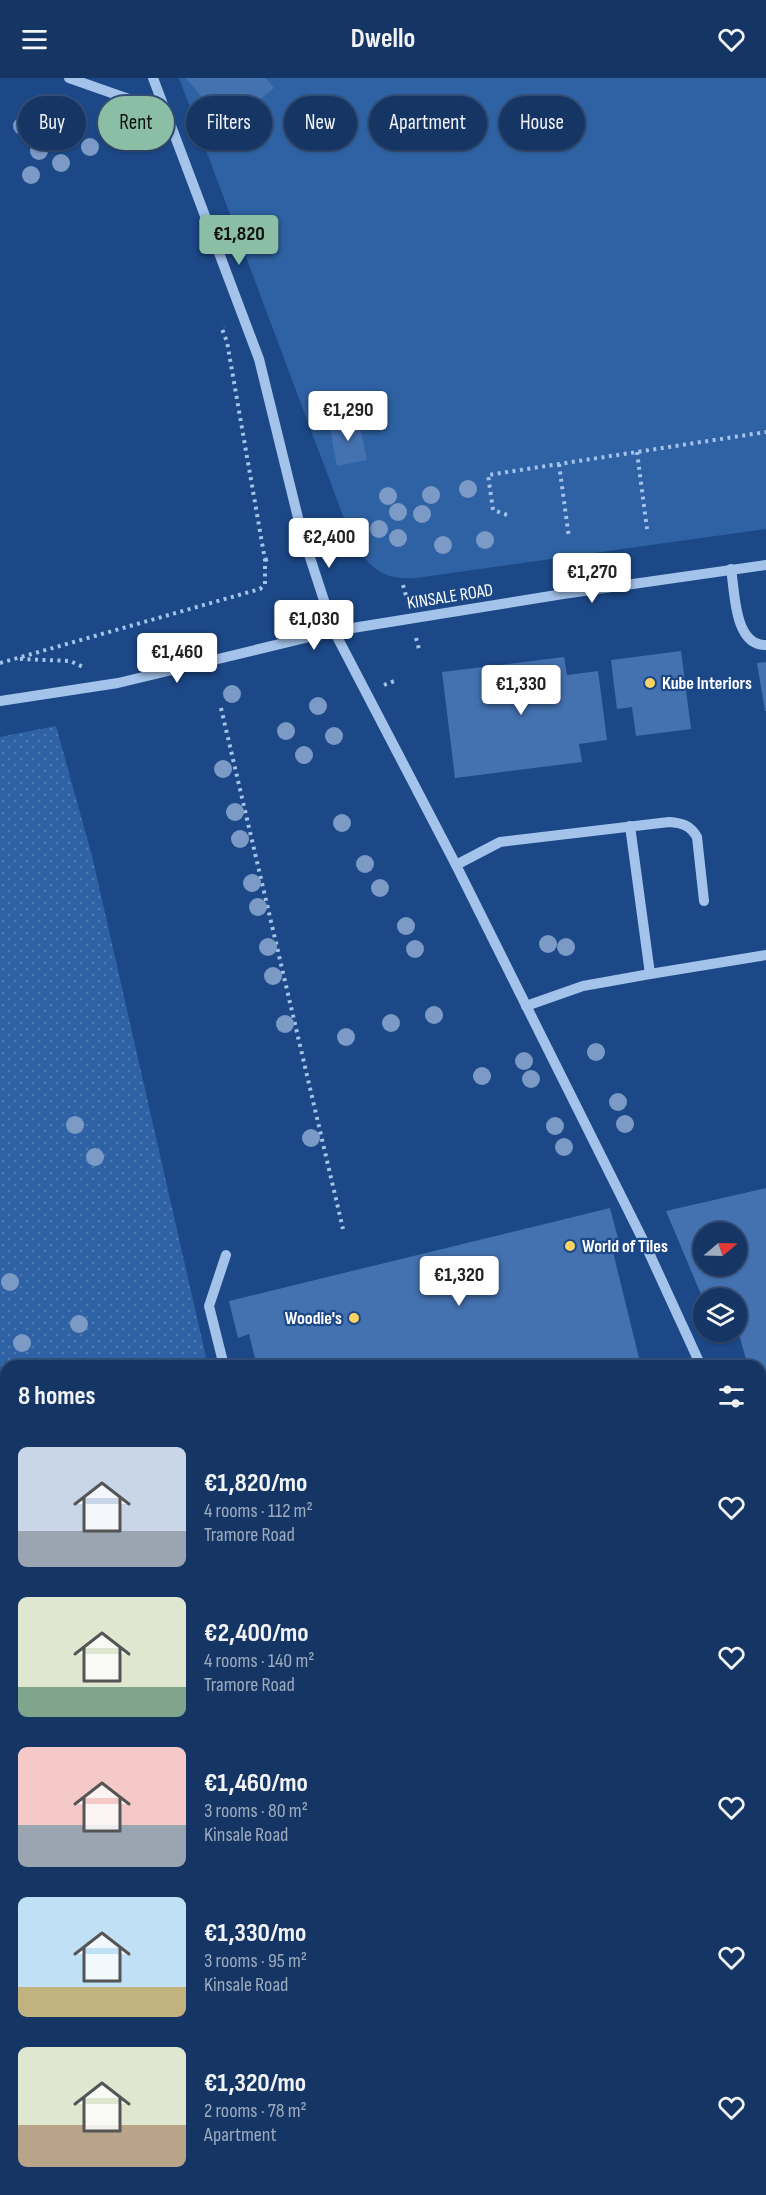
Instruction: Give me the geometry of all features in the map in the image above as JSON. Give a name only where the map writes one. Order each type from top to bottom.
[{"type":"street","points":[[69,78],[120,96]]},
{"type":"street","points":[[153,78],[160,96]]},
{"type":"street","points":[[174,133],[259,359],[301,530],[334,631],[456,865],[645,1244],[698,1360]]},
{"type":"street","name":"KINSALE ROAD","points":[[0,701],[118,683],[334,631],[766,565]]},
{"type":"street","points":[[731,569],[740,624],[753,643],[766,645]]},
{"type":"street","points":[[456,865],[500,842],[630,826],[682,823],[692,828],[697,837],[704,901]]},
{"type":"street","points":[[630,826],[650,974]]},
{"type":"street","points":[[526,1006],[583,986],[766,955]]},
{"type":"street","points":[[222,1360],[209,1306],[226,1255]]},
{"type":"path","points":[[0,663],[260,589],[265,584],[265,560],[227,342],[222,329],[238,303]]},
{"type":"path","points":[[507,514],[493,510],[488,476],[766,432]]},
{"type":"path","points":[[637,452],[647,529]]},
{"type":"path","points":[[559,464],[569,538]]},
{"type":"path","points":[[265,560],[272,558]]},
{"type":"path","points":[[260,589],[263,596]]},
{"type":"path","points":[[16,659],[61,660]]},
{"type":"path","points":[[221,708],[343,1229]]},
{"type":"green space","points":[[179,78],[766,78],[766,529],[416,578],[395,577],[380,572],[354,545],[206,150],[272,150],[272,96],[186,97]]},
{"type":"green space","points":[[56,726],[92,856],[207,1360],[0,1360],[0,737]]},
{"type":"building","points":[[186,78],[266,78],[274,88],[264,96],[201,96]]},
{"type":"building","points":[[358,417],[367,460],[337,466],[329,423]]},
{"type":"building","name":"Kube Interiors","points":[[681,651],[691,729],[636,736],[632,707],[617,709],[611,660]]},
{"type":"building","points":[[564,657],[567,675],[598,671],[607,740],[579,744],[582,762],[455,778],[442,672]]},
{"type":"building","points":[[766,662],[766,711],[765,711],[757,663]]},
{"type":"building","points":[[766,1188],[766,1360],[746,1360],[741,1342],[747,1342],[747,1288],[698,1288],[693,1276],[747,1276],[747,1222],[693,1222],[693,1275],[666,1211]]},
{"type":"building","points":[[610,1208],[620,1246],[612,1248],[640,1360],[256,1360],[249,1334],[238,1338],[229,1301]]},
{"type":"place","name":"Kube Interiors","points":[[650,683]]},
{"type":"place","name":"World of Tiles","points":[[570,1246]]},
{"type":"place","name":"Woodie's","points":[[354,1318]]}]
